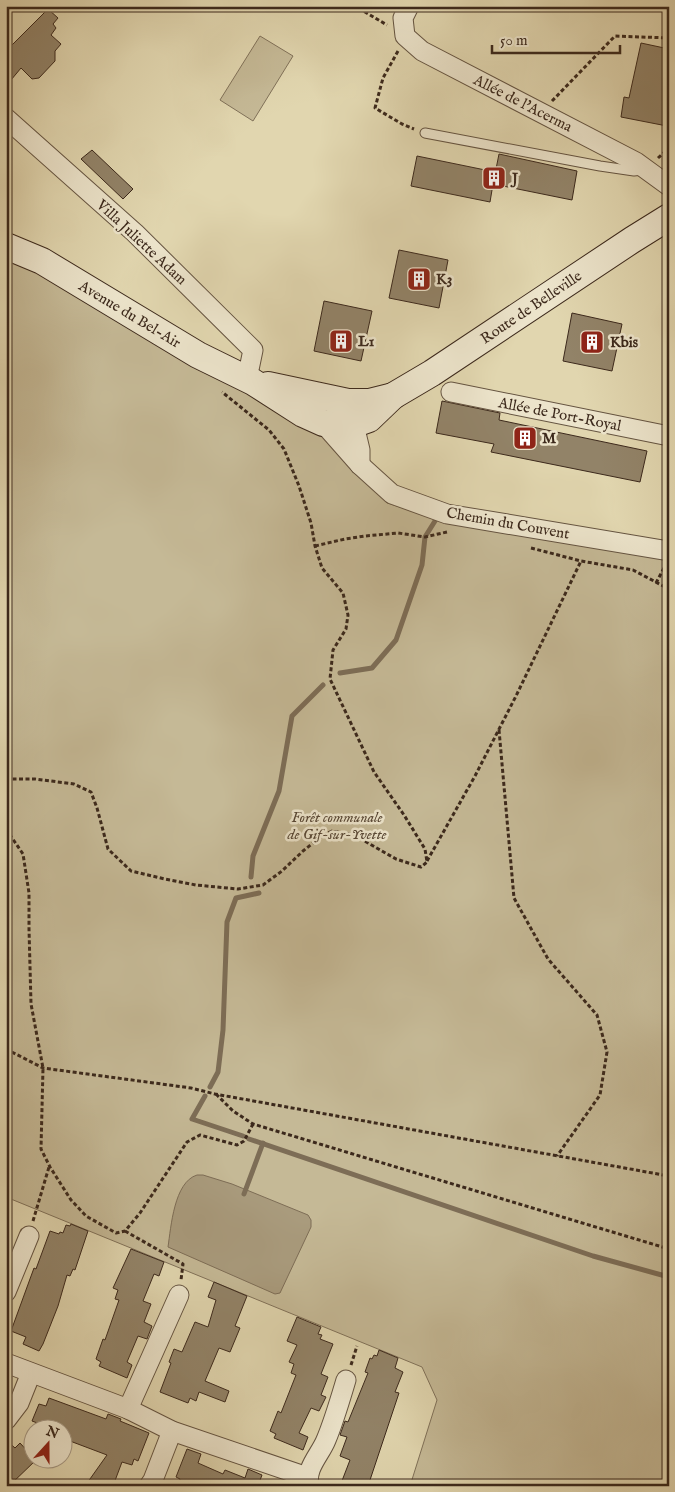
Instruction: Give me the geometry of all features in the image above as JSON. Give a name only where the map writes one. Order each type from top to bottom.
[{"type":"street","points":[[405,36],[403,18],[409,6]]},
{"type":"street","name":"Allée de l'Acerma","points":[[405,36],[422,51],[636,162],[669,186]]},
{"type":"street","name":"Villa Juliette Adam","points":[[6,118],[135,233],[253,350],[250,381]]},
{"type":"street","name":"Route de Belleville","points":[[357,415],[369,402],[392,396],[432,373],[632,240],[669,218]]},
{"type":"street","name":"Avenue du Bel-Air","points":[[6,246],[42,261],[198,355],[250,381]]},
{"type":"street","name":"Route de Belleville","points":[[250,381],[310,410],[357,415]]},
{"type":"street","name":"Allée de Port-Royal","points":[[451,392],[669,436]]},
{"type":"street","name":"Route de Belleville","points":[[310,410],[357,415]]},
{"type":"street","name":"Chemin du Couvent","points":[[310,410],[360,458],[392,494],[447,514],[669,551]]},
{"type":"street","points":[[357,415],[360,458]]},
{"type":"street","points":[[6,1292],[29,1236]]},
{"type":"street","points":[[128,1409],[179,1295]]},
{"type":"street","points":[[6,1363],[128,1409],[172,1430],[308,1481],[316,1457],[326,1441],[346,1380]]},
{"type":"street","points":[[6,1420],[19,1403],[31,1373]]},
{"type":"street","points":[[149,1486],[172,1430]]},
{"type":"lane","points":[[425,134],[600,166],[634,171],[647,170]]},
{"type":"path","points":[[361,6],[365,12],[405,36],[384,78],[375,108],[402,124],[425,134]]},
{"type":"path","points":[[541,113],[615,36],[669,38]]},
{"type":"path","points":[[224,368],[216,387],[269,430],[284,449],[312,523],[315,546],[322,568],[343,593],[348,615],[346,629],[333,650],[330,679],[374,772],[425,849],[427,862]]},
{"type":"path","points":[[315,546],[365,536],[398,533],[424,538],[453,531]]},
{"type":"path","points":[[528,547],[581,561],[632,570],[669,589]]},
{"type":"path","points":[[6,779],[35,779],[74,784],[91,792],[108,849],[131,870],[196,885],[238,889],[263,885],[282,871],[302,851],[332,831],[354,835],[396,860],[422,868],[499,730],[581,561]]},
{"type":"path","points":[[499,730],[514,898],[548,959],[597,1015],[607,1052],[600,1095],[557,1156]]},
{"type":"path","points":[[6,829],[23,854],[29,893],[32,1004],[43,1068],[40,1149],[71,1200],[86,1216],[116,1233],[125,1231],[140,1213],[187,1142],[200,1135],[237,1144],[244,1141],[254,1124]]},
{"type":"path","points":[[6,1049],[43,1068],[191,1088],[215,1094],[669,1176]]},
{"type":"path","points":[[215,1094],[233,1111],[254,1124],[669,1249]]},
{"type":"path","points":[[29,1236],[50,1167]]},
{"type":"path","points":[[125,1231],[183,1264],[179,1295]]},
{"type":"green space","points":[[260,36],[293,56],[253,121],[220,100]]},
{"type":"green space","name":"Forêt communale de Gif-sur-Yvette","points":[[6,253],[318,432],[387,503],[448,522],[669,557],[669,1486],[410,1486],[437,1400],[422,1367],[6,1197]]},
{"type":"shaded area","points":[[197,1175],[232,1184],[308,1215],[311,1220],[311,1227],[280,1293],[275,1294],[168,1247],[172,1217],[183,1186],[189,1179]]},
{"type":"building","points":[[48,9],[58,18],[53,24],[56,28],[51,35],[61,44],[55,51],[55,61],[39,78],[32,79],[21,68],[6,86],[6,51]]},
{"type":"building","points":[[641,43],[669,49],[669,117],[667,126],[621,117],[624,97],[629,98]]},
{"type":"building","points":[[92,150],[133,189],[123,199],[81,159]]},
{"type":"building","points":[[499,154],[577,171],[572,200],[493,184]]},
{"type":"building","points":[[417,156],[495,172],[490,202],[411,186]]},
{"type":"building","name":"K3","points":[[399,250],[448,260],[439,308],[389,298]]},
{"type":"building","name":"L1","points":[[324,301],[372,311],[361,361],[314,351]]},
{"type":"building","name":"Kbis","points":[[572,313],[622,324],[612,371],[563,361]]},
{"type":"building","name":"M","points":[[442,401],[500,413],[499,420],[647,451],[640,482],[491,452],[494,444],[436,433]]},
{"type":"building","points":[[71,1224],[88,1231],[75,1270],[73,1269],[70,1276],[67,1275],[58,1306],[39,1351],[23,1344],[26,1337],[11,1331],[50,1231],[59,1234],[60,1232],[63,1233],[66,1225],[70,1226]]},
{"type":"building","points":[[131,1249],[164,1262],[159,1276],[154,1274],[143,1301],[151,1304],[144,1322],[152,1326],[147,1339],[138,1336],[127,1362],[132,1365],[127,1378],[99,1366],[101,1362],[96,1359],[119,1300],[115,1299],[118,1290],[113,1288]]},
{"type":"building","points":[[214,1282],[247,1296],[235,1326],[240,1328],[230,1352],[219,1348],[205,1381],[229,1391],[225,1402],[199,1392],[196,1401],[190,1398],[188,1403],[160,1392],[174,1349],[182,1352],[195,1322],[208,1327],[216,1300],[208,1297]]},
{"type":"building","points":[[297,1317],[321,1327],[318,1334],[322,1335],[320,1339],[333,1344],[321,1374],[328,1377],[321,1395],[326,1397],[319,1411],[311,1408],[299,1433],[308,1437],[303,1450],[274,1438],[276,1434],[270,1431],[278,1411],[281,1413],[296,1375],[291,1373],[294,1364],[289,1362],[297,1345],[287,1341]]},
{"type":"building","points":[[379,1350],[398,1358],[395,1368],[403,1372],[395,1392],[399,1393],[368,1486],[340,1486],[350,1460],[340,1456],[347,1437],[340,1435],[345,1421],[348,1422],[368,1373],[365,1372],[370,1358],[372,1359],[374,1355],[377,1356]]},
{"type":"building","points":[[49,1398],[106,1419],[108,1414],[149,1433],[138,1461],[134,1459],[132,1465],[122,1462],[113,1486],[85,1486],[107,1455],[72,1442],[72,1420],[32,1420],[39,1404],[46,1406]]},
{"type":"building","points":[[6,1440],[15,1448],[20,1443],[22,1445],[22,1470],[26,1470],[9,1486],[6,1486]]},
{"type":"building","points":[[187,1449],[201,1454],[198,1463],[223,1474],[225,1470],[245,1478],[248,1469],[262,1475],[259,1483],[262,1486],[178,1486],[180,1479],[176,1477]]},
{"type":"waterway","points":[[340,673],[372,668],[396,640],[422,565],[425,537],[435,521]]},
{"type":"waterway","points":[[251,877],[253,856],[279,791],[292,716],[323,685]]},
{"type":"waterway","points":[[210,1087],[218,1072],[223,1030],[227,922],[236,898],[259,893]]},
{"type":"waterway","points":[[205,1096],[192,1119],[243,1136]]},
{"type":"waterway","points":[[249,1139],[593,1256],[669,1277]]},
{"type":"waterway","points":[[244,1194],[263,1143]]},
{"type":"place","name":"J","points":[[494,178]]},
{"type":"place","name":"K3","points":[[419,279]]},
{"type":"place","name":"L1","points":[[341,341]]},
{"type":"place","name":"Kbis","points":[[592,342]]},
{"type":"place","name":"M","points":[[525,438]]}]
